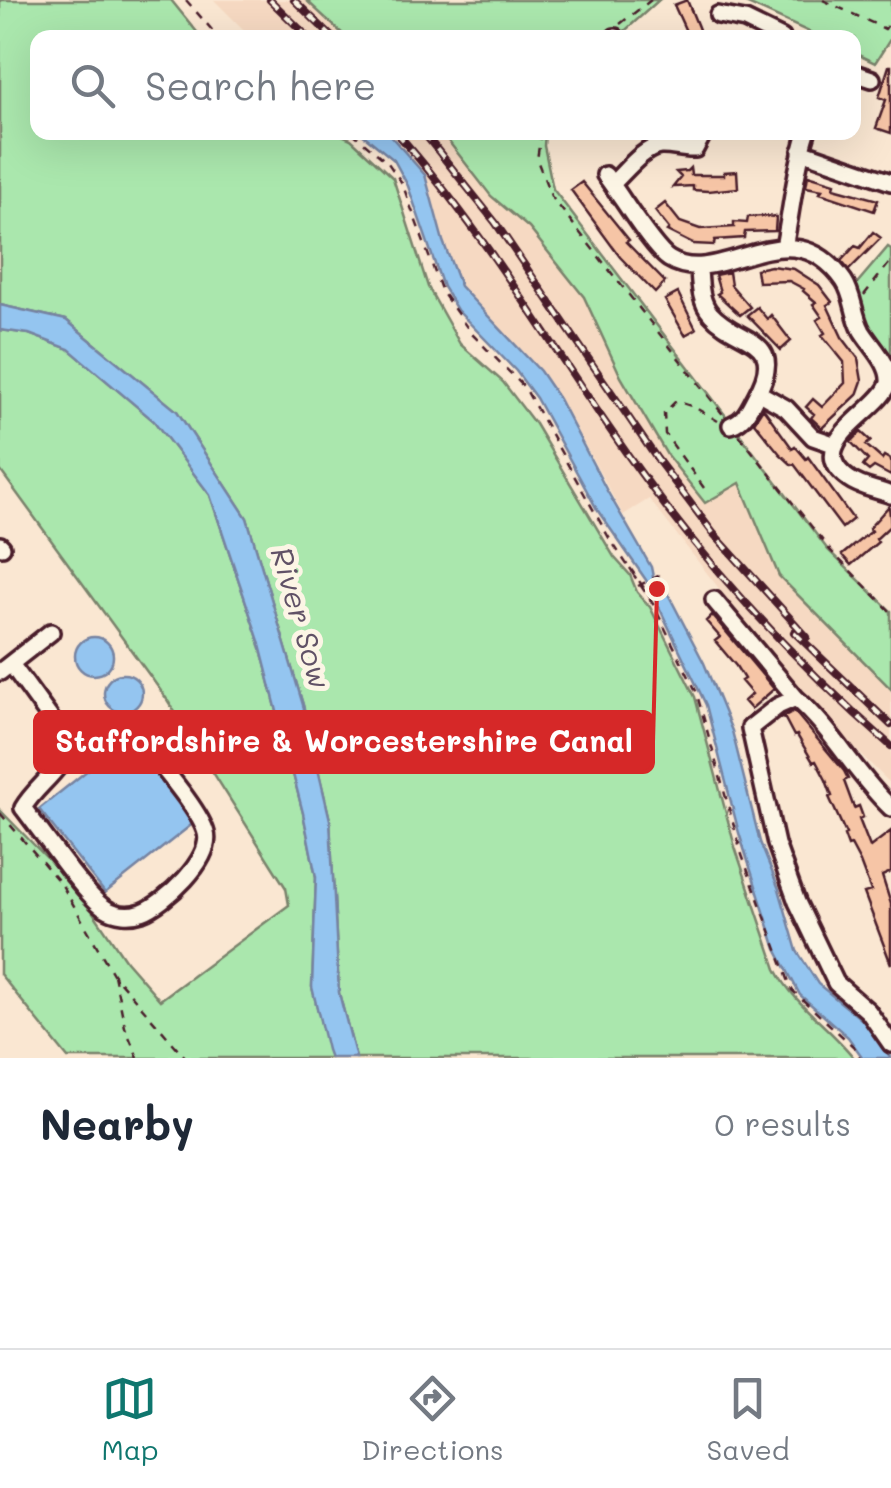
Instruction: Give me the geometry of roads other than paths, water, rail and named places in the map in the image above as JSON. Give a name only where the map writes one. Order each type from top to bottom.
[{"type":"street","points":[[718,16],[745,20],[766,30]]},
{"type":"street","points":[[861,75],[872,79]]},
{"type":"street","points":[[700,140],[695,150],[652,148],[609,179],[665,257],[699,269],[757,250],[784,247],[817,257],[844,281],[859,326],[887,366],[890,384],[880,398],[847,426],[834,453],[841,472],[862,486],[891,495]]},
{"type":"street","points":[[784,247],[805,140]]},
{"type":"street","points":[[801,151],[891,182]]},
{"type":"street","points":[[699,269],[700,288],[712,316],[746,336],[764,354],[766,376],[743,419],[731,425]]},
{"type":"street","points":[[758,393],[786,408],[813,438],[836,445]]},
{"type":"street","points":[[714,600],[796,698],[822,720],[876,794],[891,808]]},
{"type":"street","points":[[51,632],[5,668],[67,738],[67,753],[50,776],[32,791],[22,808],[98,902],[124,914],[143,912],[172,891],[198,864],[206,831],[135,733],[118,732],[67,753]]},
{"type":"street","points":[[796,698],[778,706],[750,728],[772,827],[797,902],[836,983],[868,1012],[891,1044]]},
{"type":"water","points":[[370,140],[394,140],[425,175],[460,286],[540,371],[559,399],[653,577],[666,590],[704,663],[732,731],[760,842],[797,951],[818,984],[866,1023],[891,1058],[863,1058],[848,1037],[800,995],[776,949],[739,833],[706,705],[646,580],[598,511],[536,398],[516,371],[457,310],[443,287],[408,186],[394,160]]},
{"type":"water","points":[[0,305],[66,320],[177,411],[247,518],[303,705],[330,820],[339,993],[356,1058],[330,1058],[327,1050],[312,987],[316,877],[303,813],[259,641],[210,495],[154,421],[69,349],[29,334],[0,330]]},
{"type":"water","points":[[94,637],[108,642],[113,656],[108,670],[94,675],[80,670],[75,656],[80,642]]},
{"type":"water","points":[[123,674],[137,679],[142,693],[137,707],[123,712],[109,707],[104,693],[109,679]]},
{"type":"water","points":[[128,738],[195,822],[105,893],[39,809]]},
{"type":"railway","points":[[270,0],[301,30]]},
{"type":"railway","points":[[294,0],[325,30]]},
{"type":"railway","points":[[403,140],[503,270],[632,461],[692,540],[773,633],[891,746]]},
{"type":"railway","points":[[429,140],[495,222],[657,459],[713,533],[807,637]]},
{"type":"railway","points":[[794,632],[891,725]]},
{"type":"place","name":"Staffordshire & Worcestershire Canal","points":[[657,589]]},
{"type":"water label","name":"River Sow","points":[[300,618]]}]
